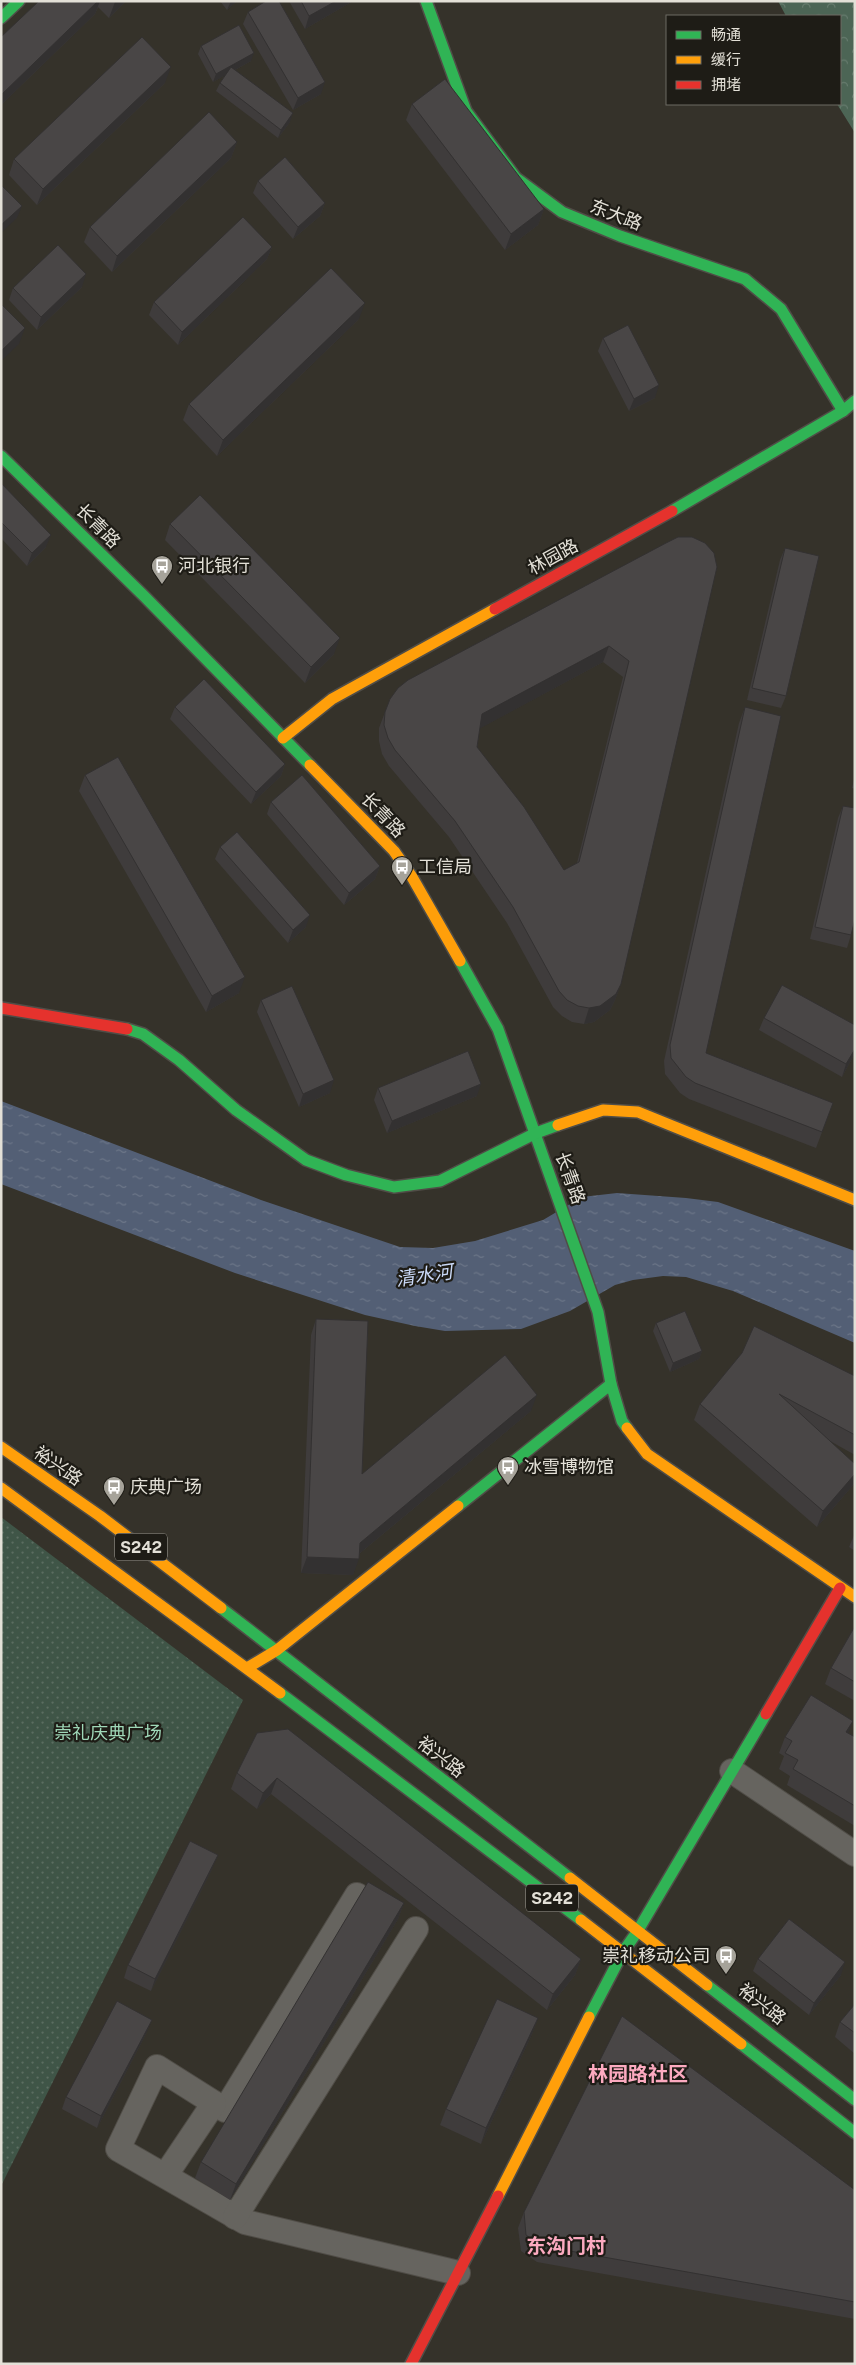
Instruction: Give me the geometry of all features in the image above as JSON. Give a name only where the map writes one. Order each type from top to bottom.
[{"type":"main road","points":[[1,18],[19,1]]},
{"type":"main road","name":"东大路","points":[[426,1],[466,111],[516,178],[562,212],[620,236],[745,279],[781,308],[843,410]]},
{"type":"main road","name":"林园路","points":[[282,738],[332,699],[696,498],[855,401]]},
{"type":"main road","name":"长青路","points":[[1,456],[144,596],[394,850],[412,877],[498,1028],[598,1312],[611,1384],[622,1421],[648,1454],[855,1597]]},
{"type":"main road","points":[[1,1008],[122,1028],[143,1034],[179,1060],[236,1110],[306,1160],[365,1180],[394,1186],[440,1181],[536,1134],[603,1110],[638,1112],[855,1200]]},
{"type":"main road","points":[[247,1668],[277,1650],[611,1384]]},
{"type":"main road","name":"裕兴路","points":[[1,1447],[100,1516],[277,1650],[855,2100]]},
{"type":"main road","name":"S242","points":[[1,1488],[247,1668],[623,1952],[855,2133]]},
{"type":"main road","points":[[411,2364],[623,1952],[637,1932],[840,1588]]},
{"type":"street","points":[[732,1771],[855,1854]]},
{"type":"street","points":[[357,1895],[225,2110],[157,2067],[118,2149],[245,2222],[458,2273]]},
{"type":"street","points":[[235,2216],[416,1929]]},
{"type":"street","points":[[165,2176],[214,2103]]},
{"type":"green space","points":[[778,1],[855,1],[855,133],[838,105],[841,105],[841,15],[785,15]]},
{"type":"green space","name":"崇礼庆典广场","points":[[1,1517],[243,1700],[1,2186]]},
{"type":"water","name":"清水河","points":[[1,1101],[261,1200],[400,1247],[433,1248],[475,1241],[543,1220],[582,1197],[617,1193],[718,1202],[855,1251],[855,1343],[733,1291],[686,1277],[663,1276],[633,1280],[615,1285],[570,1311],[521,1329],[445,1331],[365,1315],[235,1273],[1,1184]]},
{"type":"building","points":[[39,1],[98,1],[1,95],[1,37]]},
{"type":"building","points":[[266,1],[279,1],[325,82],[298,98],[248,12]]},
{"type":"building","points":[[301,1],[336,1],[309,16]]},
{"type":"building","points":[[239,25],[254,53],[216,74],[201,46]]},
{"type":"building","points":[[142,37],[171,67],[43,189],[14,159]]},
{"type":"building","points":[[231,67],[293,113],[281,130],[220,83]]},
{"type":"building","points":[[445,79],[544,209],[511,234],[412,104]]},
{"type":"building","points":[[209,112],[237,142],[117,256],[90,227]]},
{"type":"building","points":[[285,157],[325,203],[298,227],[258,181]]},
{"type":"building","points":[[1,185],[22,206],[1,225]]},
{"type":"building","points":[[243,217],[272,247],[182,332],[154,302]]},
{"type":"building","points":[[58,245],[86,274],[41,317],[13,288]]},
{"type":"building","points":[[331,268],[365,303],[223,440],[189,404]]},
{"type":"building","points":[[1,304],[25,328],[1,351]]},
{"type":"building","points":[[628,325],[659,385],[634,399],[603,338]]},
{"type":"building","points":[[1,483],[51,535],[32,553],[1,522]]},
{"type":"building","points":[[200,495],[340,638],[311,667],[170,524]]},
{"type":"building","points":[[678,537],[692,537],[705,543],[714,553],[717,567],[621,984],[616,994],[600,1006],[589,1008],[578,1006],[567,1000],[559,991],[513,907],[455,821],[395,750],[388,738],[384,725],[385,712],[390,699],[398,688],[408,680]],"holes":[[[609,646],[629,661],[579,862],[564,870],[524,807],[477,747],[482,714]]]},
{"type":"building","points":[[785,548],[819,556],[786,696],[752,688]]},
{"type":"building","points":[[204,679],[285,764],[256,792],[175,707]]},
{"type":"building","points":[[745,707],[781,716],[706,1053],[833,1103],[822,1132],[695,1083],[686,1077],[671,1058],[670,1045]]},
{"type":"building","points":[[118,757],[245,977],[212,996],[85,775]]},
{"type":"building","points":[[302,775],[380,866],[349,893],[271,802]]},
{"type":"building","points":[[843,806],[855,808],[855,919],[851,935],[815,927]]},
{"type":"building","points":[[237,832],[310,915],[293,930],[220,847]]},
{"type":"building","points":[[782,985],[855,1025],[855,1049],[846,1064],[764,1018]]},
{"type":"building","points":[[292,986],[334,1080],[303,1094],[261,1000]]},
{"type":"building","points":[[468,1051],[481,1084],[392,1121],[378,1088]]},
{"type":"building","points":[[685,1311],[702,1351],[673,1363],[656,1323]]},
{"type":"building","points":[[316,1319],[368,1321],[362,1474],[505,1355],[537,1395],[360,1543],[359,1559],[307,1557]]},
{"type":"building","points":[[754,1326],[855,1376],[855,1435],[779,1394],[855,1464],[855,1474],[823,1511],[700,1404],[742,1353]]},
{"type":"building","points":[[855,1626],[855,1682],[831,1668]]},
{"type":"building","points":[[811,1695],[853,1721],[846,1732],[855,1737],[855,1806],[793,1769],[798,1760],[785,1753],[792,1741],[785,1737]]},
{"type":"building","points":[[288,1729],[581,1959],[553,1994],[277,1778],[263,1793],[237,1773],[257,1733]]},
{"type":"building","points":[[190,1841],[218,1855],[155,1979],[128,1965]]},
{"type":"building","points":[[368,1882],[404,1903],[236,2184],[201,2162]]},
{"type":"building","points":[[789,1919],[845,1962],[814,2003],[758,1959]]},
{"type":"building","points":[[497,1999],[538,2018],[486,2128],[446,2109]]},
{"type":"building","points":[[117,2001],[152,2020],[101,2116],[66,2097]]},
{"type":"building","points":[[855,2004],[855,2033],[840,2022]]},
{"type":"building","points":[[622,2016],[855,2190],[855,2302],[542,2246],[526,2235],[524,2212]]},
{"type":"traffic: fast","points":[[1,18],[19,1]]},
{"type":"traffic: fast","points":[[426,1],[466,111],[516,178],[562,212],[620,236],[745,279],[781,309],[843,411]]},
{"type":"traffic: fast","points":[[672,511],[843,411],[855,401]]},
{"type":"traffic: fast","points":[[1,456],[144,596],[310,765]]},
{"type":"traffic: fast","points":[[460,961],[498,1029],[598,1312],[611,1384],[622,1421],[627,1428]]},
{"type":"traffic: fast","points":[[127,1029],[143,1034],[179,1060],[236,1110],[306,1160],[346,1175],[394,1187],[440,1181],[536,1133],[558,1125]]},
{"type":"traffic: fast","points":[[458,1506],[611,1384]]},
{"type":"traffic: fast","points":[[221,1608],[570,1878]]},
{"type":"traffic: fast","points":[[280,1693],[581,1920]]},
{"type":"traffic: fast","points":[[589,2017],[623,1952],[637,1932],[766,1714]]},
{"type":"traffic: fast","points":[[707,1985],[855,2100]]},
{"type":"traffic: fast","points":[[741,2044],[855,2133]]},
{"type":"traffic: slow","points":[[283,738],[332,699],[495,609]]},
{"type":"traffic: slow","points":[[310,765],[394,851],[412,877],[460,961]]},
{"type":"traffic: slow","points":[[558,1125],[603,1110],[638,1112],[855,1200]]},
{"type":"traffic: slow","points":[[627,1428],[647,1454],[855,1597]]},
{"type":"traffic: slow","points":[[1,1447],[100,1516],[221,1608]]},
{"type":"traffic: slow","points":[[1,1488],[280,1693]]},
{"type":"traffic: slow","points":[[247,1668],[277,1650],[458,1506]]},
{"type":"traffic: slow","points":[[570,1878],[707,1985]]},
{"type":"traffic: slow","points":[[581,1920],[741,2044]]},
{"type":"traffic: slow","points":[[498,2196],[589,2017]]},
{"type":"traffic: jam","points":[[495,609],[672,511]]},
{"type":"traffic: jam","points":[[1,1008],[127,1029]]},
{"type":"traffic: jam","points":[[766,1714],[840,1588]]},
{"type":"traffic: jam","points":[[411,2364],[498,2196]]},
{"type":"place","name":"河北银行","points":[[162,585]]},
{"type":"place","name":"工信局","points":[[402,886]]},
{"type":"place","name":"冰雪博物馆","points":[[508,1486]]},
{"type":"place","name":"庆典广场","points":[[114,1506]]},
{"type":"place","name":"崇礼移动公司","points":[[726,1975]]},
{"type":"district","name":"林园路社区","points":[[638,2074]]},
{"type":"district","name":"东沟门村","points":[[566,2246]]}]
